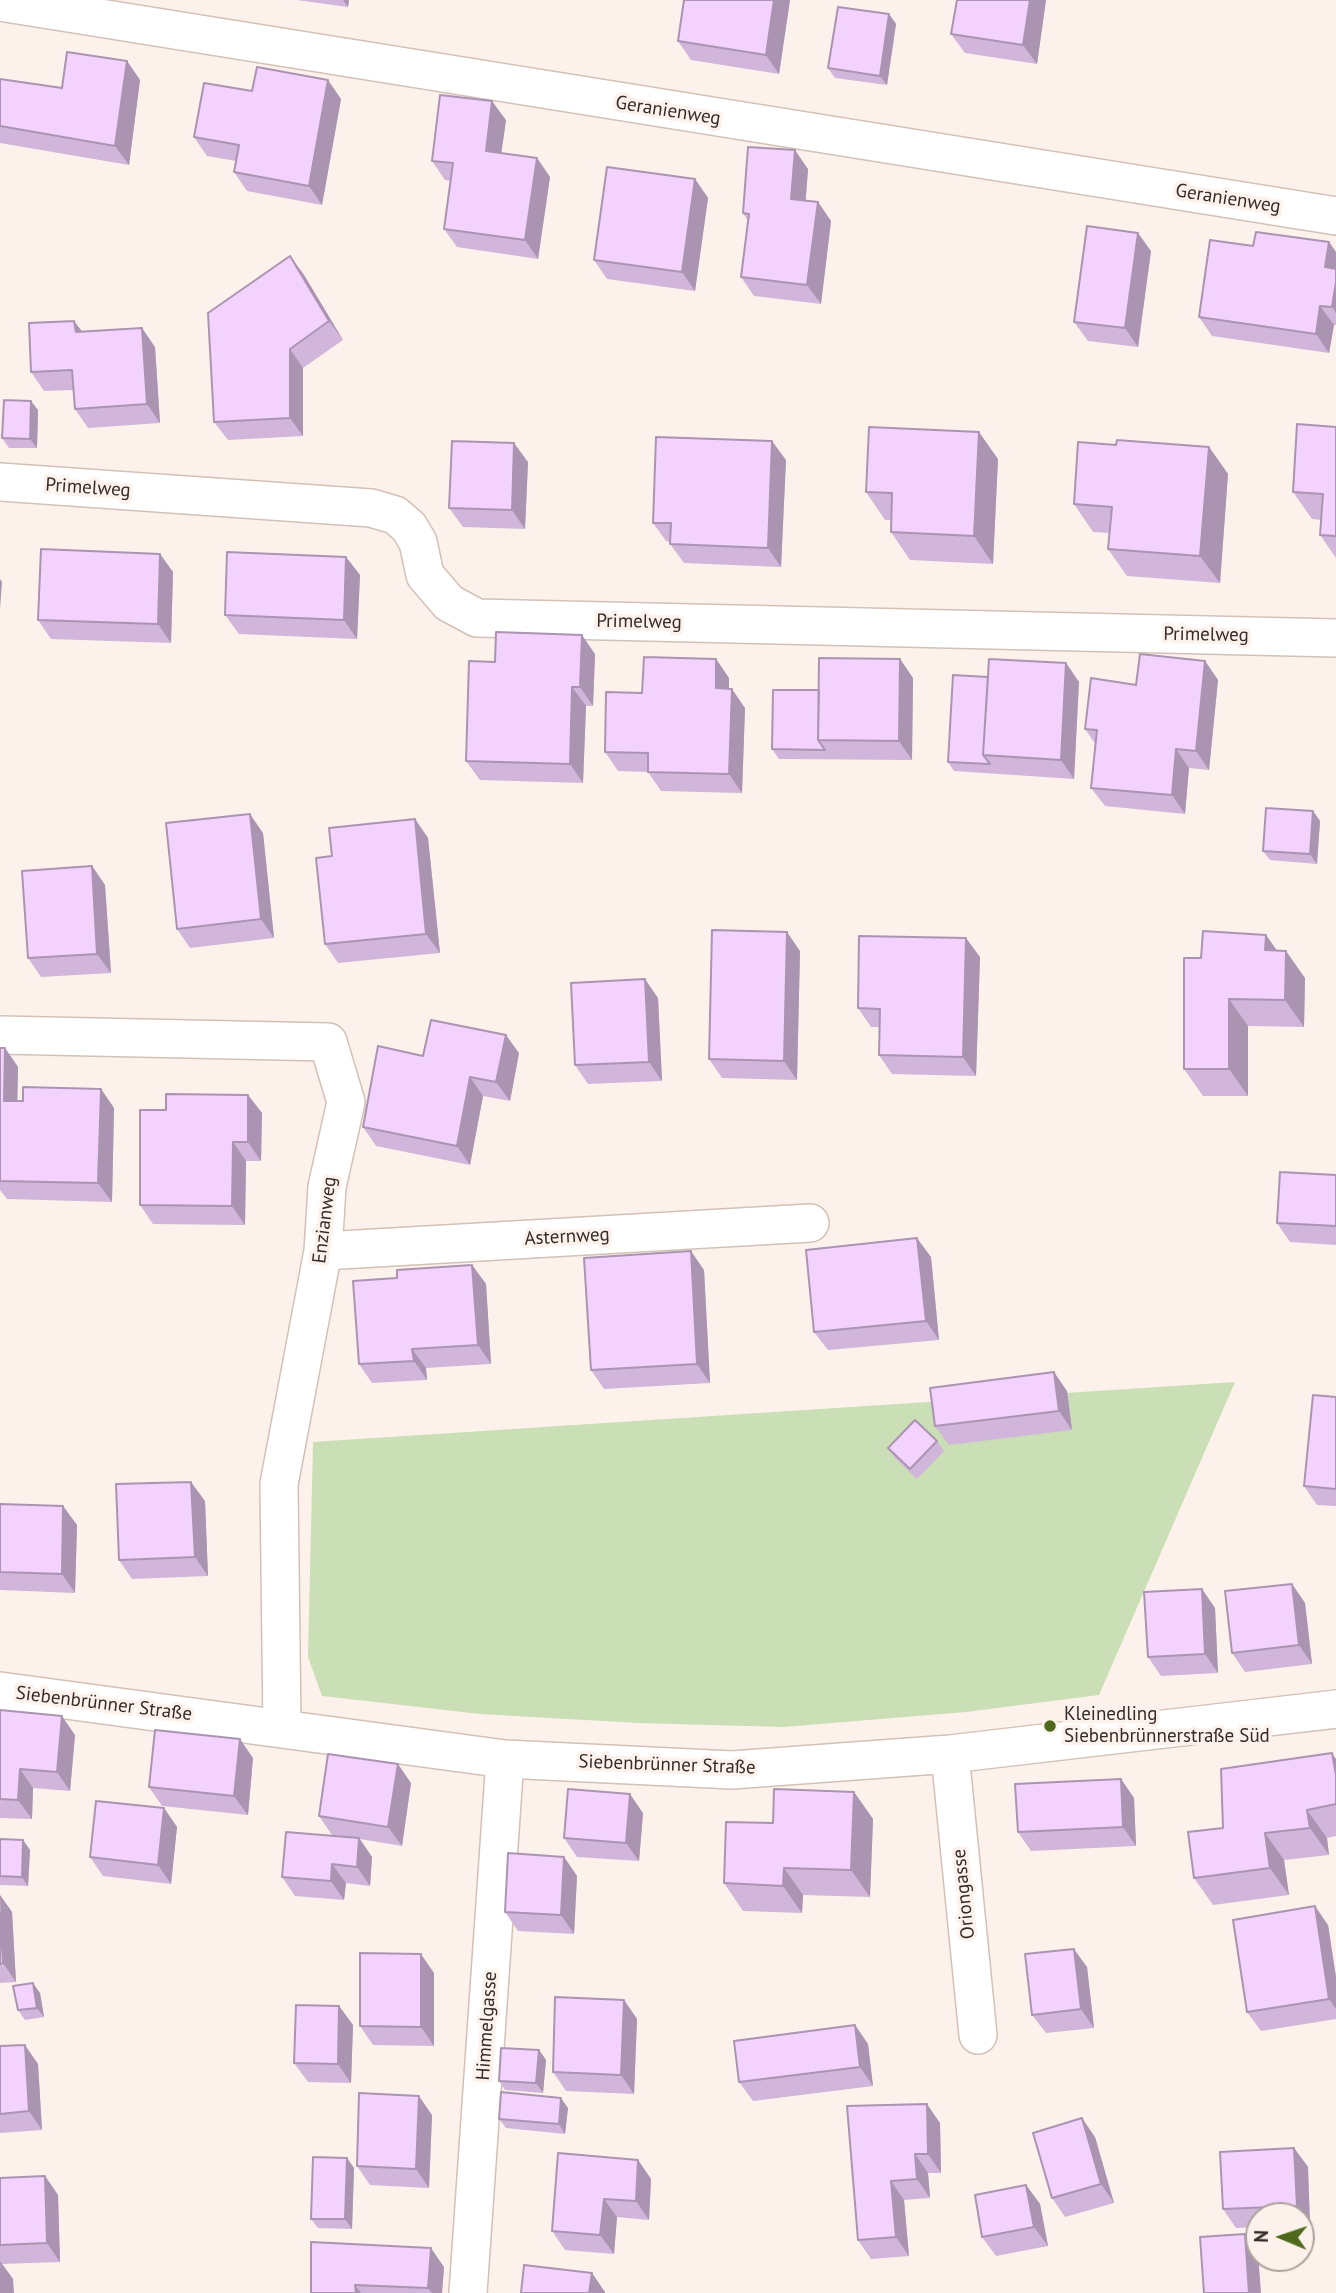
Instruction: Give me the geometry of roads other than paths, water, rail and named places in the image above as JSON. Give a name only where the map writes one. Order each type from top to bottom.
[{"type":"street","name":"Geranienweg","points":[[0,2],[1336,216]]},
{"type":"street","name":"Primelweg","points":[[0,482],[371,508],[395,515],[409,527],[418,542],[425,575],[449,603],[477,618],[1336,638]]},
{"type":"street","name":"Enzianweg","points":[[0,1035],[328,1042],[346,1102],[327,1187],[323,1251],[279,1484],[282,1728]]},
{"type":"street","name":"Asternweg","points":[[323,1251],[810,1223]]},
{"type":"street","name":"Siebenbrünner Straße","points":[[0,1691],[505,1759],[732,1770],[950,1754],[1336,1709]]},
{"type":"street","name":"Oriongasse","points":[[950,1754],[978,2035]]},
{"type":"street","name":"Himmelgasse","points":[[468,2293],[505,1759]]},
{"type":"place","name":"Kleinedling Siebenbrünnerstraße Süd","points":[[1050,1726]]}]
